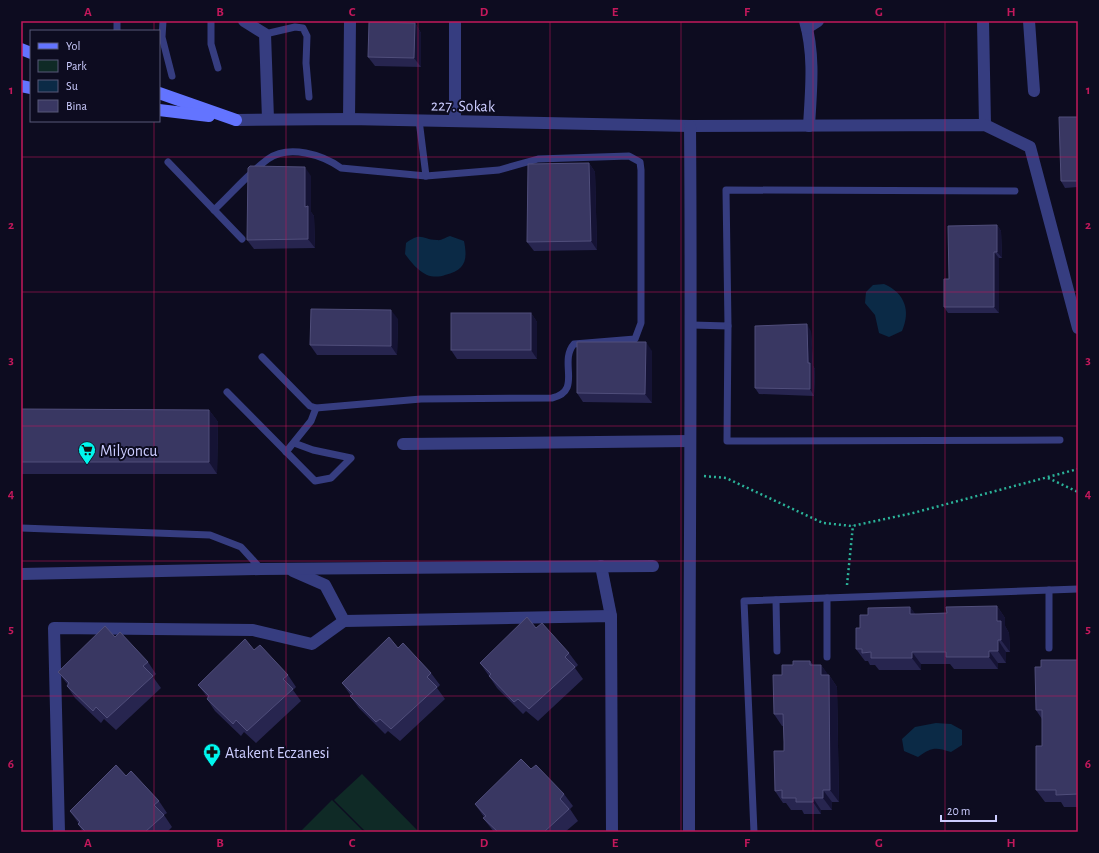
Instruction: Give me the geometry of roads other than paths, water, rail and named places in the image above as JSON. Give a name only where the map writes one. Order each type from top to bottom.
[{"type":"street","points":[[244,21],[265,34],[268,119]]},
{"type":"street","points":[[349,119],[350,21]]},
{"type":"street","points":[[455,21],[455,121]]},
{"type":"street","points":[[809,126],[812,79],[809,36],[806,24],[818,21]]},
{"type":"street","points":[[983,21],[985,125],[1030,148],[1078,328]]},
{"type":"street","points":[[1029,21],[1034,91]]},
{"type":"street","points":[[160,93],[236,120]]},
{"type":"street","points":[[160,110],[236,120]]},
{"type":"street","name":"227. Sokak","points":[[236,120],[349,119],[690,126],[985,125]]},
{"type":"street","points":[[689,832],[689,442],[692,325],[690,126]]},
{"type":"street","points":[[403,444],[689,442]]},
{"type":"street","points":[[601,566],[611,616],[612,832]]},
{"type":"street","points":[[21,574],[261,569],[653,566]]},
{"type":"street","points":[[289,569],[325,585],[344,621]]},
{"type":"street","points":[[59,832],[54,628],[253,630],[312,644],[344,621],[611,616]]},
{"type":"lane","points":[[163,21],[162,37],[172,76]]},
{"type":"lane","points":[[211,21],[211,44],[218,68]]},
{"type":"lane","points":[[265,34],[295,27],[303,28],[307,36],[306,63],[309,97]]},
{"type":"lane","points":[[419,120],[426,176]]},
{"type":"lane","points":[[214,210],[269,158],[285,153],[310,154],[333,162],[341,168],[426,176],[499,170],[538,159],[629,156],[640,162],[641,323],[638,335],[635,339],[574,344],[569,350],[567,389],[562,395],[552,398],[421,399],[316,408],[310,406],[262,357]]},
{"type":"lane","points":[[168,162],[242,239]]},
{"type":"lane","points":[[1015,191],[726,190],[728,326],[727,441],[1060,440]]},
{"type":"lane","points":[[692,325],[728,326]]},
{"type":"lane","points":[[228,392],[315,481],[331,478],[351,458],[313,450],[294,443]]},
{"type":"lane","points":[[286,452],[311,421],[316,408]]},
{"type":"lane","points":[[21,528],[210,535],[241,547],[261,569]]},
{"type":"lane","points":[[754,832],[744,601],[1078,588]]},
{"type":"lane","points":[[1049,590],[1049,648]]},
{"type":"lane","points":[[827,598],[827,657]]},
{"type":"lane","points":[[776,600],[777,651]]},
{"type":"water","points":[[450,236],[464,241],[466,254],[464,264],[452,273],[443,276],[427,275],[417,268],[405,254],[406,243],[415,237],[439,240]]},
{"type":"water","points":[[884,284],[897,292],[904,303],[906,310],[905,324],[902,331],[889,337],[879,333],[875,315],[865,303],[866,292],[873,285]]},
{"type":"water","points":[[936,723],[951,724],[962,730],[962,745],[951,752],[941,749],[934,749],[927,751],[918,757],[904,751],[902,739],[915,727]]},
{"type":"place","name":"Milyoncu","points":[[87,465]]},
{"type":"place","name":"Atakent Eczanesi","points":[[212,767]]}]
